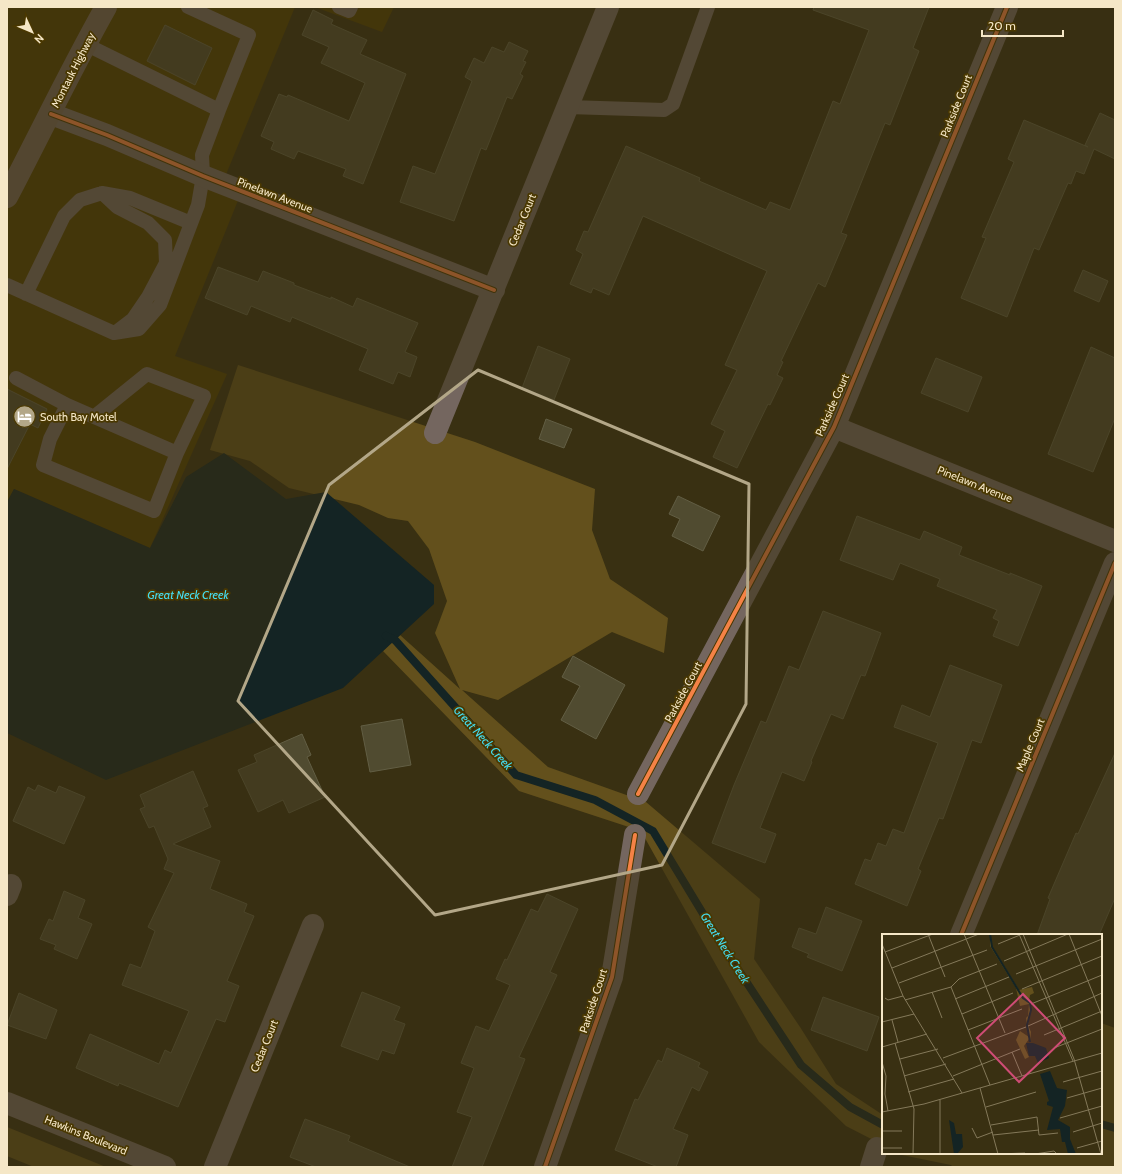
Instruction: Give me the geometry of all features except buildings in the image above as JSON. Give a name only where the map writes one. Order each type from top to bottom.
[{"type":"main road","name":"Montauk Highway","points":[[7,197],[106,7]]},
{"type":"street","name":"Cedar Court","points":[[435,433],[608,7]]},
{"type":"street","name":"Parkside Court","points":[[638,794],[834,427],[1007,7]]},
{"type":"street","name":"Pinelawn Avenue","points":[[51,114],[107,135],[203,176],[494,290]]},
{"type":"street","name":"Pinelawn Avenue","points":[[834,427],[1115,541]]},
{"type":"street","name":"Maple Court","points":[[961,934],[1115,563]]},
{"type":"street","name":"Parkside Court","points":[[545,1167],[612,977],[636,835]]},
{"type":"street","name":"Cedar Court","points":[[215,1167],[312,926]]},
{"type":"street","name":"Hawkins Boulevard","points":[[7,1103],[165,1167]]},
{"type":"lane","points":[[7,285],[114,333],[139,329],[160,305],[198,205],[203,176],[202,155],[249,35],[188,7]]},
{"type":"lane","points":[[339,7],[349,11],[351,7]]},
{"type":"lane","points":[[568,107],[664,110],[673,104],[708,7]]},
{"type":"lane","points":[[86,44],[219,110]]},
{"type":"lane","points":[[26,294],[64,216],[80,200],[102,193],[130,198],[191,223]]},
{"type":"lane","points":[[102,193],[117,207],[148,223],[165,240],[166,263],[148,297],[133,319],[114,333]]},
{"type":"lane","points":[[67,404],[50,439],[43,465],[154,511],[177,453],[204,396],[147,374],[96,416]]},
{"type":"lane","points":[[16,378],[67,404],[177,453]]},
{"type":"highlighted area","points":[[478,370],[749,484],[746,704],[662,865],[435,915],[238,701],[329,485]]},
{"type":"shaded area","points":[[7,7],[295,7],[220,189],[239,198],[175,356],[227,374],[150,548],[14,489],[7,502]]},
{"type":"shaded area","points":[[315,7],[394,7],[382,32]]},
{"type":"shaded area","points":[[238,365],[475,442],[595,489],[592,530],[610,579],[668,618],[664,653],[612,632],[498,700],[462,690],[548,767],[646,802],[760,899],[754,959],[836,1084],[882,1114],[882,1144],[846,1126],[759,1042],[641,831],[519,791],[383,651],[400,635],[460,689],[435,633],[447,601],[429,549],[408,521],[388,518],[359,505],[289,488],[250,461],[210,450]]},
{"type":"shaded area","points":[[1102,1023],[1115,1028],[1115,1167],[953,1167],[951,1165],[900,1154],[1102,1154]]},
{"type":"shaded area","points":[[7,1127],[106,1167],[34,1167],[7,1156]]},
{"type":"water","points":[[224,453],[286,499],[326,492],[434,585],[434,604],[343,688],[106,780],[7,733],[7,502],[14,489],[150,548],[186,477]]},
{"type":"waterway","name":"Great Neck Creek","points":[[386,636],[395,640],[516,775],[595,800],[653,831],[722,945],[801,1065],[850,1107],[882,1124]]},
{"type":"waterway","name":"Great Neck Creek","points":[[1102,1124],[1115,1128]]},
{"type":"cycle path","points":[[638,794],[834,427],[1007,7]]},
{"type":"cycle path","points":[[51,114],[107,135],[203,176],[494,290]]},
{"type":"cycle path","points":[[961,934],[1115,563]]},
{"type":"cycle path","points":[[545,1167],[612,977],[635,835]]},
{"type":"place","name":"South Bay Motel","points":[[25,417]]}]
